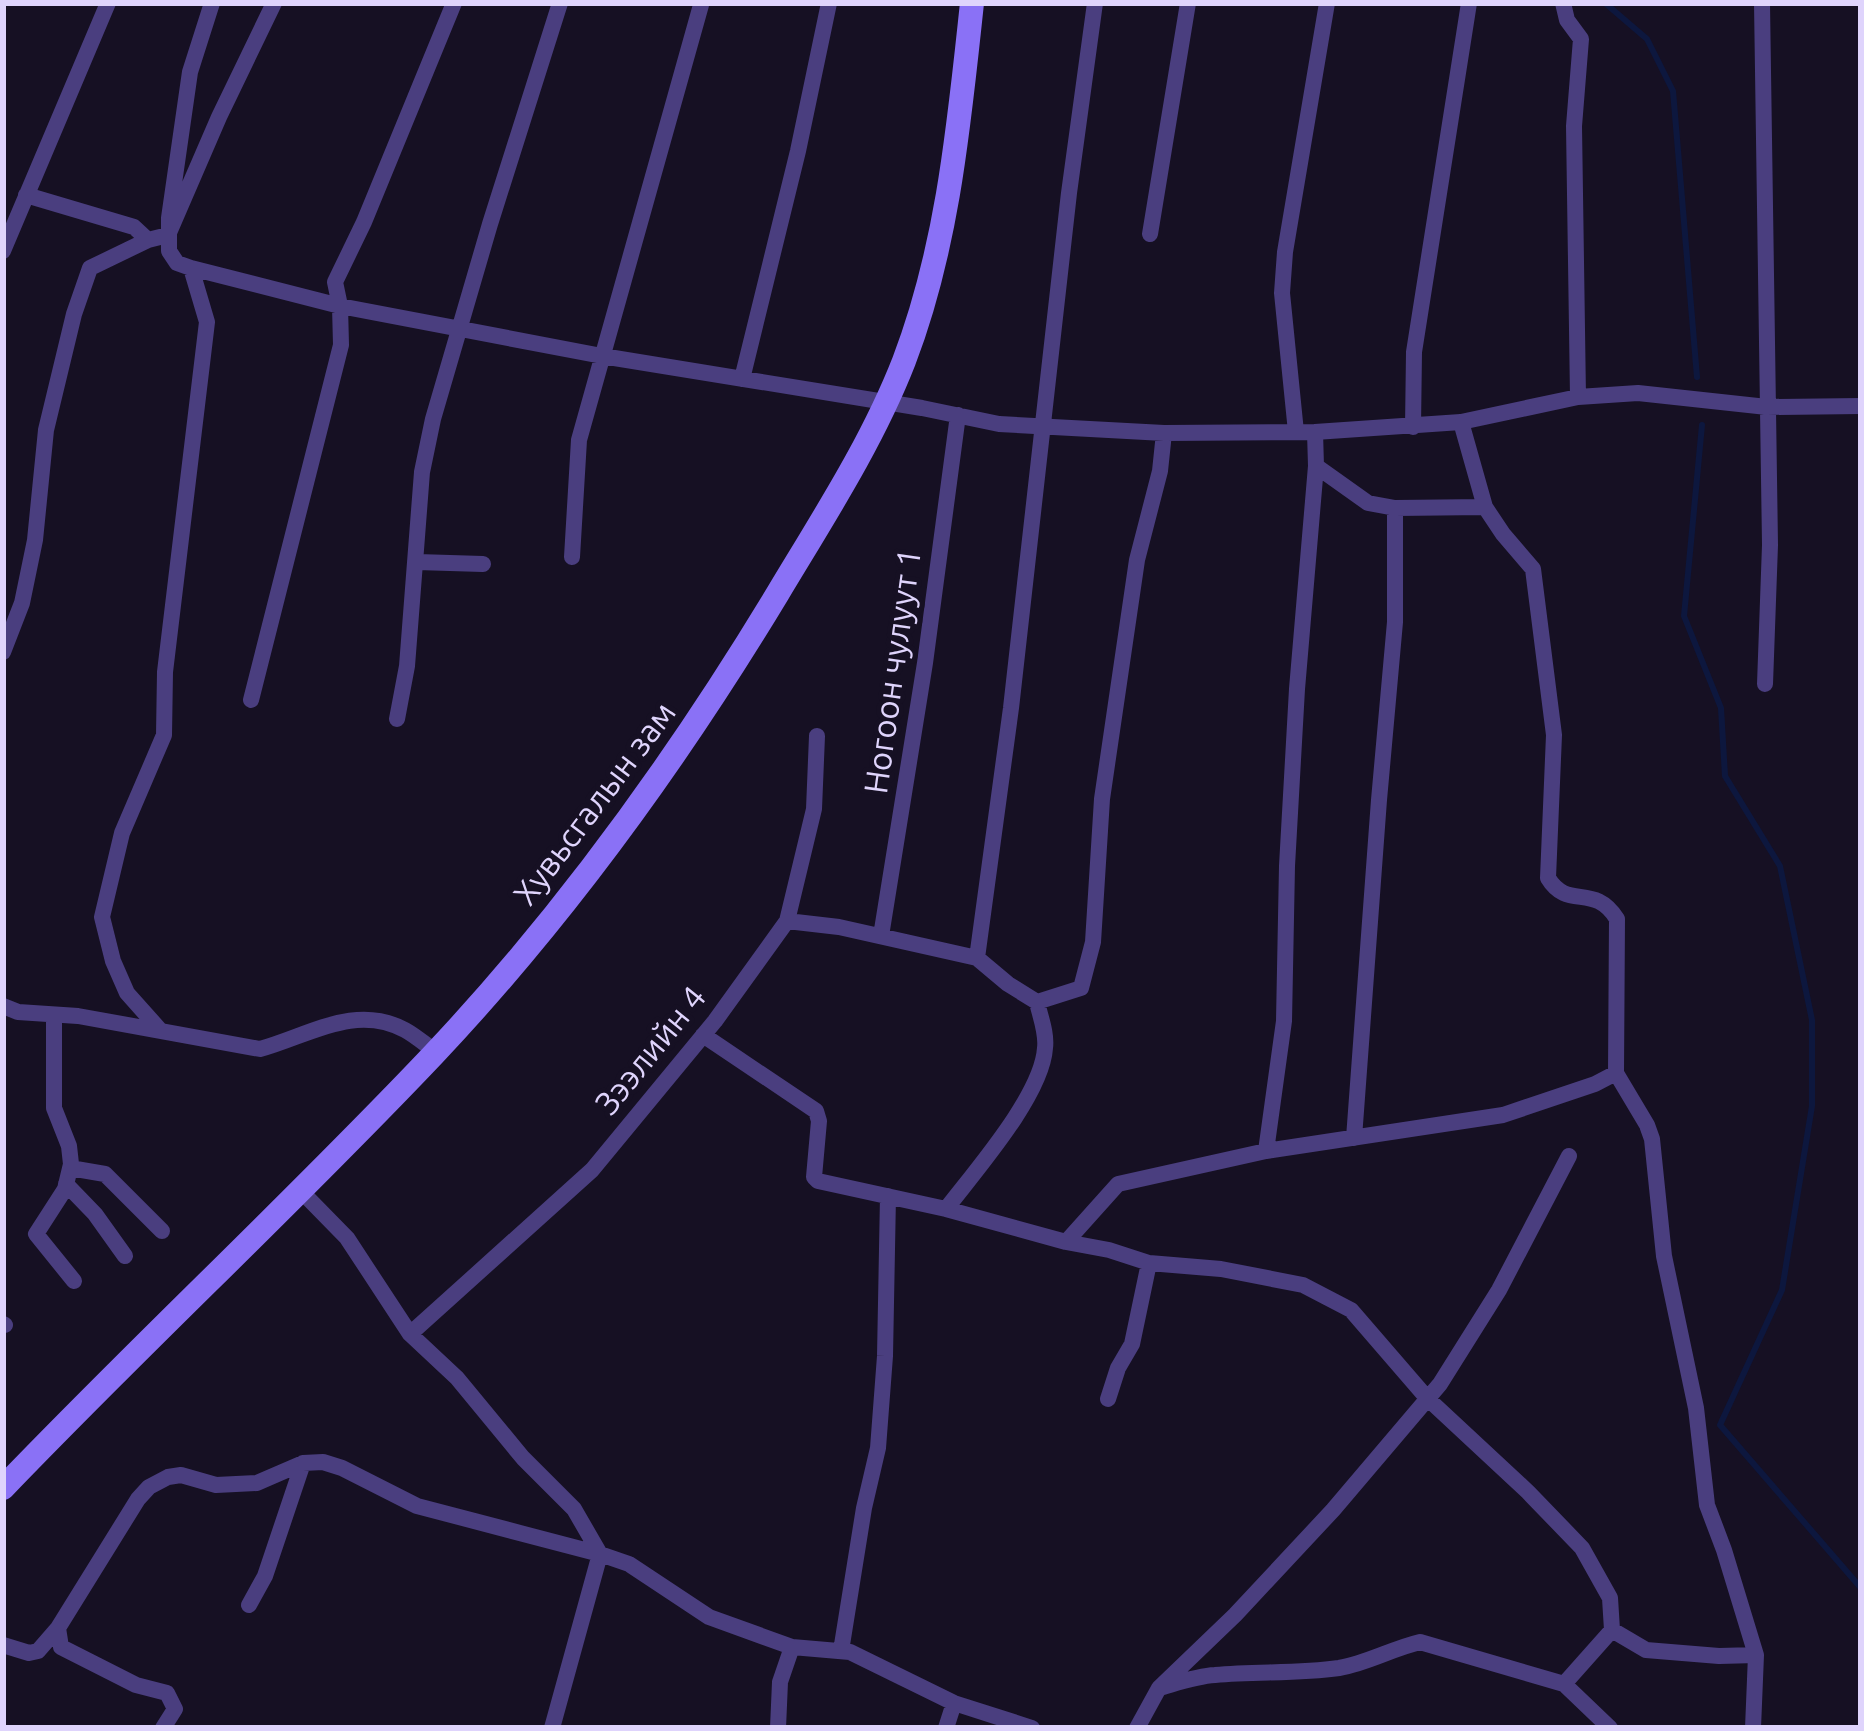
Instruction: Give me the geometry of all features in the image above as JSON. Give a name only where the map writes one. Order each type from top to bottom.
[{"type":"main road","name":"Хувьсгалын зам","points":[[3,1488],[436,1052],[557,912],[651,790],[748,642],[847,478],[918,320],[943,227],[972,3]]},
{"type":"street","points":[[3,251],[108,3]]},
{"type":"street","points":[[212,3],[190,72],[169,251],[190,268],[340,306],[602,356],[1042,428],[1164,433],[1413,427],[1461,422],[1579,397],[1638,393],[1767,407],[1861,406]]},
{"type":"street","points":[[168,236],[274,3]]},
{"type":"street","points":[[251,700],[341,345],[335,282],[454,3]]},
{"type":"street","points":[[397,719],[407,666],[422,472],[433,419],[560,3]]},
{"type":"street","points":[[742,379],[829,3]]},
{"type":"street","points":[[977,958],[1095,3]]},
{"type":"street","points":[[1150,234],[1188,3]]},
{"type":"street","points":[[1266,1151],[1284,1021],[1297,688],[1316,466],[1282,293],[1327,3]]},
{"type":"street","points":[[1413,427],[1414,352],[1469,3]]},
{"type":"street","points":[[1563,3],[1567,20],[1581,39],[1574,126],[1579,397]]},
{"type":"street","points":[[1762,3],[1770,545],[1765,684]]},
{"type":"street","points":[[572,557],[579,440],[701,5]]},
{"type":"street","points":[[26,195],[134,227],[148,240]]},
{"type":"street","points":[[3,652],[22,603],[35,540],[46,430],[90,268],[148,240],[168,236]]},
{"type":"street","points":[[160,1030],[127,993],[113,962],[102,916],[122,833],[164,735],[165,672],[207,322],[190,268]]},
{"type":"street","name":"Ногоон чулуут 1","points":[[881,936],[925,663],[958,415]]},
{"type":"street","points":[[1461,422],[1485,507],[1533,569],[1554,735],[1548,878],[1564,895],[1599,899],[1617,920],[1616,1073],[1652,1139],[1664,1256],[1696,1408],[1707,1505],[1756,1655],[1754,1728]]},
{"type":"street","points":[[787,921],[839,927],[977,958],[1037,1001],[1081,988],[1093,942],[1102,799],[1130,603],[1164,433]]},
{"type":"street","points":[[1316,466],[1369,503],[1395,508],[1485,507]]},
{"type":"street","points":[[1354,1138],[1395,622],[1395,508]]},
{"type":"street","points":[[417,562],[483,564]]},
{"type":"street","name":"Зээлийн 4","points":[[410,1334],[592,1170],[704,1035],[787,921],[814,809],[817,736]]},
{"type":"street","points":[[946,1209],[1042,1073],[1046,1043],[1037,1001]]},
{"type":"street","points":[[3,1006],[260,1049],[325,1024],[383,1021],[406,1030],[436,1052]]},
{"type":"street","points":[[54,1015],[54,1108],[69,1146],[68,1176],[36,1234],[74,1281]]},
{"type":"street","points":[[704,1035],[816,1111],[814,1177],[818,1181],[1149,1262],[1221,1269],[1303,1285],[1351,1310],[1427,1398],[1582,1548],[1610,1598],[1612,1630],[1564,1684]]},
{"type":"street","points":[[1066,1243],[1118,1184],[1266,1151],[1503,1115],[1616,1073]]},
{"type":"street","points":[[1137,1728],[1160,1688],[1333,1510],[1440,1384],[1499,1290],[1569,1156]]},
{"type":"street","points":[[68,1176],[105,1174],[162,1231]]},
{"type":"street","points":[[68,1176],[124,1256]]},
{"type":"street","points":[[300,1190],[347,1238],[410,1334],[457,1378],[523,1458],[574,1509],[600,1554],[552,1728]]},
{"type":"street","points":[[841,1651],[878,1448],[888,1196]]},
{"type":"street","points":[[1108,1399],[1132,1344],[1149,1262]]},
{"type":"street","points":[[3,1645],[29,1654],[38,1652],[149,1487],[181,1475],[217,1485],[257,1483],[303,1463],[323,1462],[417,1506],[629,1564],[710,1617],[792,1647],[850,1652],[954,1703],[1032,1728]]},
{"type":"street","points":[[249,1605],[265,1576],[303,1463]]},
{"type":"street","points":[[58,1628],[61,1647],[136,1685],[167,1693],[176,1709],[163,1728]]},
{"type":"street","points":[[1612,1630],[1646,1650],[1756,1655]]},
{"type":"street","points":[[1160,1688],[1211,1675],[1282,1674],[1370,1662],[1420,1642],[1564,1684],[1610,1728]]},
{"type":"street","points":[[778,1728],[780,1682],[792,1647]]},
{"type":"street","points":[[946,1728],[954,1703]]},
{"type":"waterway","points":[[1605,3],[1647,39],[1673,91],[1697,377]]},
{"type":"waterway","points":[[1702,425],[1684,616],[1721,708],[1725,776],[1780,866],[1812,1020],[1812,1106],[1782,1290],[1720,1425],[1861,1588]]}]
